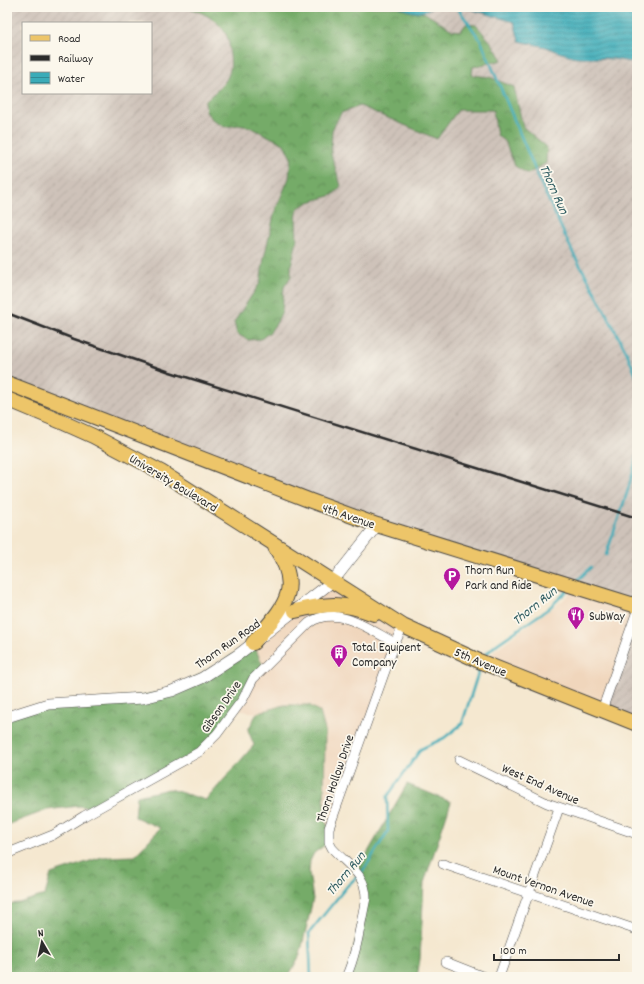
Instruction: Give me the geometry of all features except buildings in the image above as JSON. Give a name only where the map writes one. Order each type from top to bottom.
[{"type":"main road","points":[[7,383],[73,409],[74,427]]},
{"type":"main road","name":"University Boulevard","points":[[7,400],[74,427],[160,472],[333,581]]},
{"type":"main road","name":"4th Avenue","points":[[73,409],[311,502],[377,525],[637,606]]},
{"type":"main road","points":[[253,643],[283,606],[289,590],[287,569],[273,544]]},
{"type":"main road","name":"5th Avenue","points":[[333,581],[403,626],[479,661],[637,724]]},
{"type":"main road","points":[[295,611],[328,605],[351,606],[403,626]]},
{"type":"street","name":"Thorn Run Road","points":[[7,717],[48,704],[76,701],[126,700],[143,698],[172,691],[202,678],[213,672],[253,643],[333,581],[377,525]]},
{"type":"street","points":[[602,710],[637,612]]},
{"type":"street","name":"Gibson Drive","points":[[11,852],[53,835],[90,812],[198,752],[217,734],[243,699],[254,679],[309,623],[316,618],[321,616],[335,616],[352,620],[395,644]]},
{"type":"street","name":"Thorn Hollow Drive","points":[[346,977],[355,951],[366,898],[366,890],[359,875],[332,848],[328,835],[329,828],[395,644],[403,626]]},
{"type":"street","name":"West End Avenue","points":[[458,760],[559,808],[637,834]]},
{"type":"street","points":[[499,977],[559,808]]},
{"type":"street","name":"Mount Vernon Avenue","points":[[443,864],[637,930]]},
{"type":"street","points":[[446,962],[484,977]]},
{"type":"shaded area","points":[[7,7],[399,7],[424,12],[433,7],[463,7],[514,22],[535,44],[561,53],[576,57],[613,59],[637,63],[637,606],[377,525],[7,383]]},
{"type":"shaded area","points":[[333,581],[403,626],[329,828],[324,819],[325,730],[284,705],[257,713],[242,711],[237,706],[253,643]]},
{"type":"shaded area","points":[[576,586],[637,606],[602,710],[485,664],[496,649],[563,600]]},
{"type":"shaded area","points":[[637,611],[637,724],[602,710]]},
{"type":"green space","points":[[185,7],[399,7],[408,11],[425,13],[452,30],[461,31],[466,24],[476,25],[491,42],[502,60],[473,67],[472,75],[489,77],[514,87],[523,127],[547,147],[546,163],[528,174],[515,166],[505,142],[497,135],[493,110],[458,110],[437,139],[360,106],[341,113],[332,130],[331,154],[341,186],[333,195],[309,202],[298,208],[296,219],[297,242],[291,265],[291,276],[284,287],[282,311],[270,332],[261,339],[248,340],[237,334],[234,322],[260,283],[275,211],[289,178],[291,158],[284,144],[250,127],[238,125],[225,127],[214,121],[206,112],[205,101],[215,93],[229,74],[231,63],[229,41],[217,22],[205,15]]},
{"type":"green space","points":[[253,643],[264,668],[209,744],[95,809],[79,806],[47,810],[7,825],[7,717],[20,712],[172,691]]},
{"type":"green space","points":[[284,705],[309,705],[320,712],[325,730],[324,819],[329,828],[329,842],[314,853],[310,861],[309,872],[313,899],[300,955],[288,977],[7,977],[7,904],[19,903],[45,895],[51,874],[102,857],[135,856],[160,828],[135,817],[137,796],[169,789],[206,800],[254,745],[248,730],[257,713]]},
{"type":"green space","points":[[407,784],[451,802],[424,883],[420,959],[417,977],[346,977],[366,898],[356,873]]},
{"type":"water","points":[[399,7],[433,7],[424,11],[416,12],[408,11]]},
{"type":"water","points":[[463,7],[637,7],[637,63],[613,59],[576,57],[546,47],[519,41],[514,22]]},
{"type":"waterway","name":"Thorn Run","points":[[457,7],[481,41],[542,186],[574,255],[627,353],[637,378]]},
{"type":"waterway","name":"Thorn Run","points":[[606,555],[627,493],[637,456]]},
{"type":"waterway","name":"Thorn Run","points":[[577,581],[591,567]]},
{"type":"waterway","name":"Thorn Run","points":[[486,654],[497,644],[548,609],[569,589]]},
{"type":"waterway","name":"Thorn Run","points":[[360,874],[388,831],[387,797],[421,749],[444,738],[462,724],[479,670]]},
{"type":"waterway","name":"Thorn Run","points":[[311,977],[309,933],[348,885],[357,877]]},
{"type":"railway","points":[[7,313],[74,339],[170,372],[637,518]]},
{"type":"place","name":"Thorn Run Park and Ride","points":[[452,591]]},
{"type":"place","name":"SubWay","points":[[576,630]]},
{"type":"place","name":"Total Equipent Company","points":[[339,668]]}]
